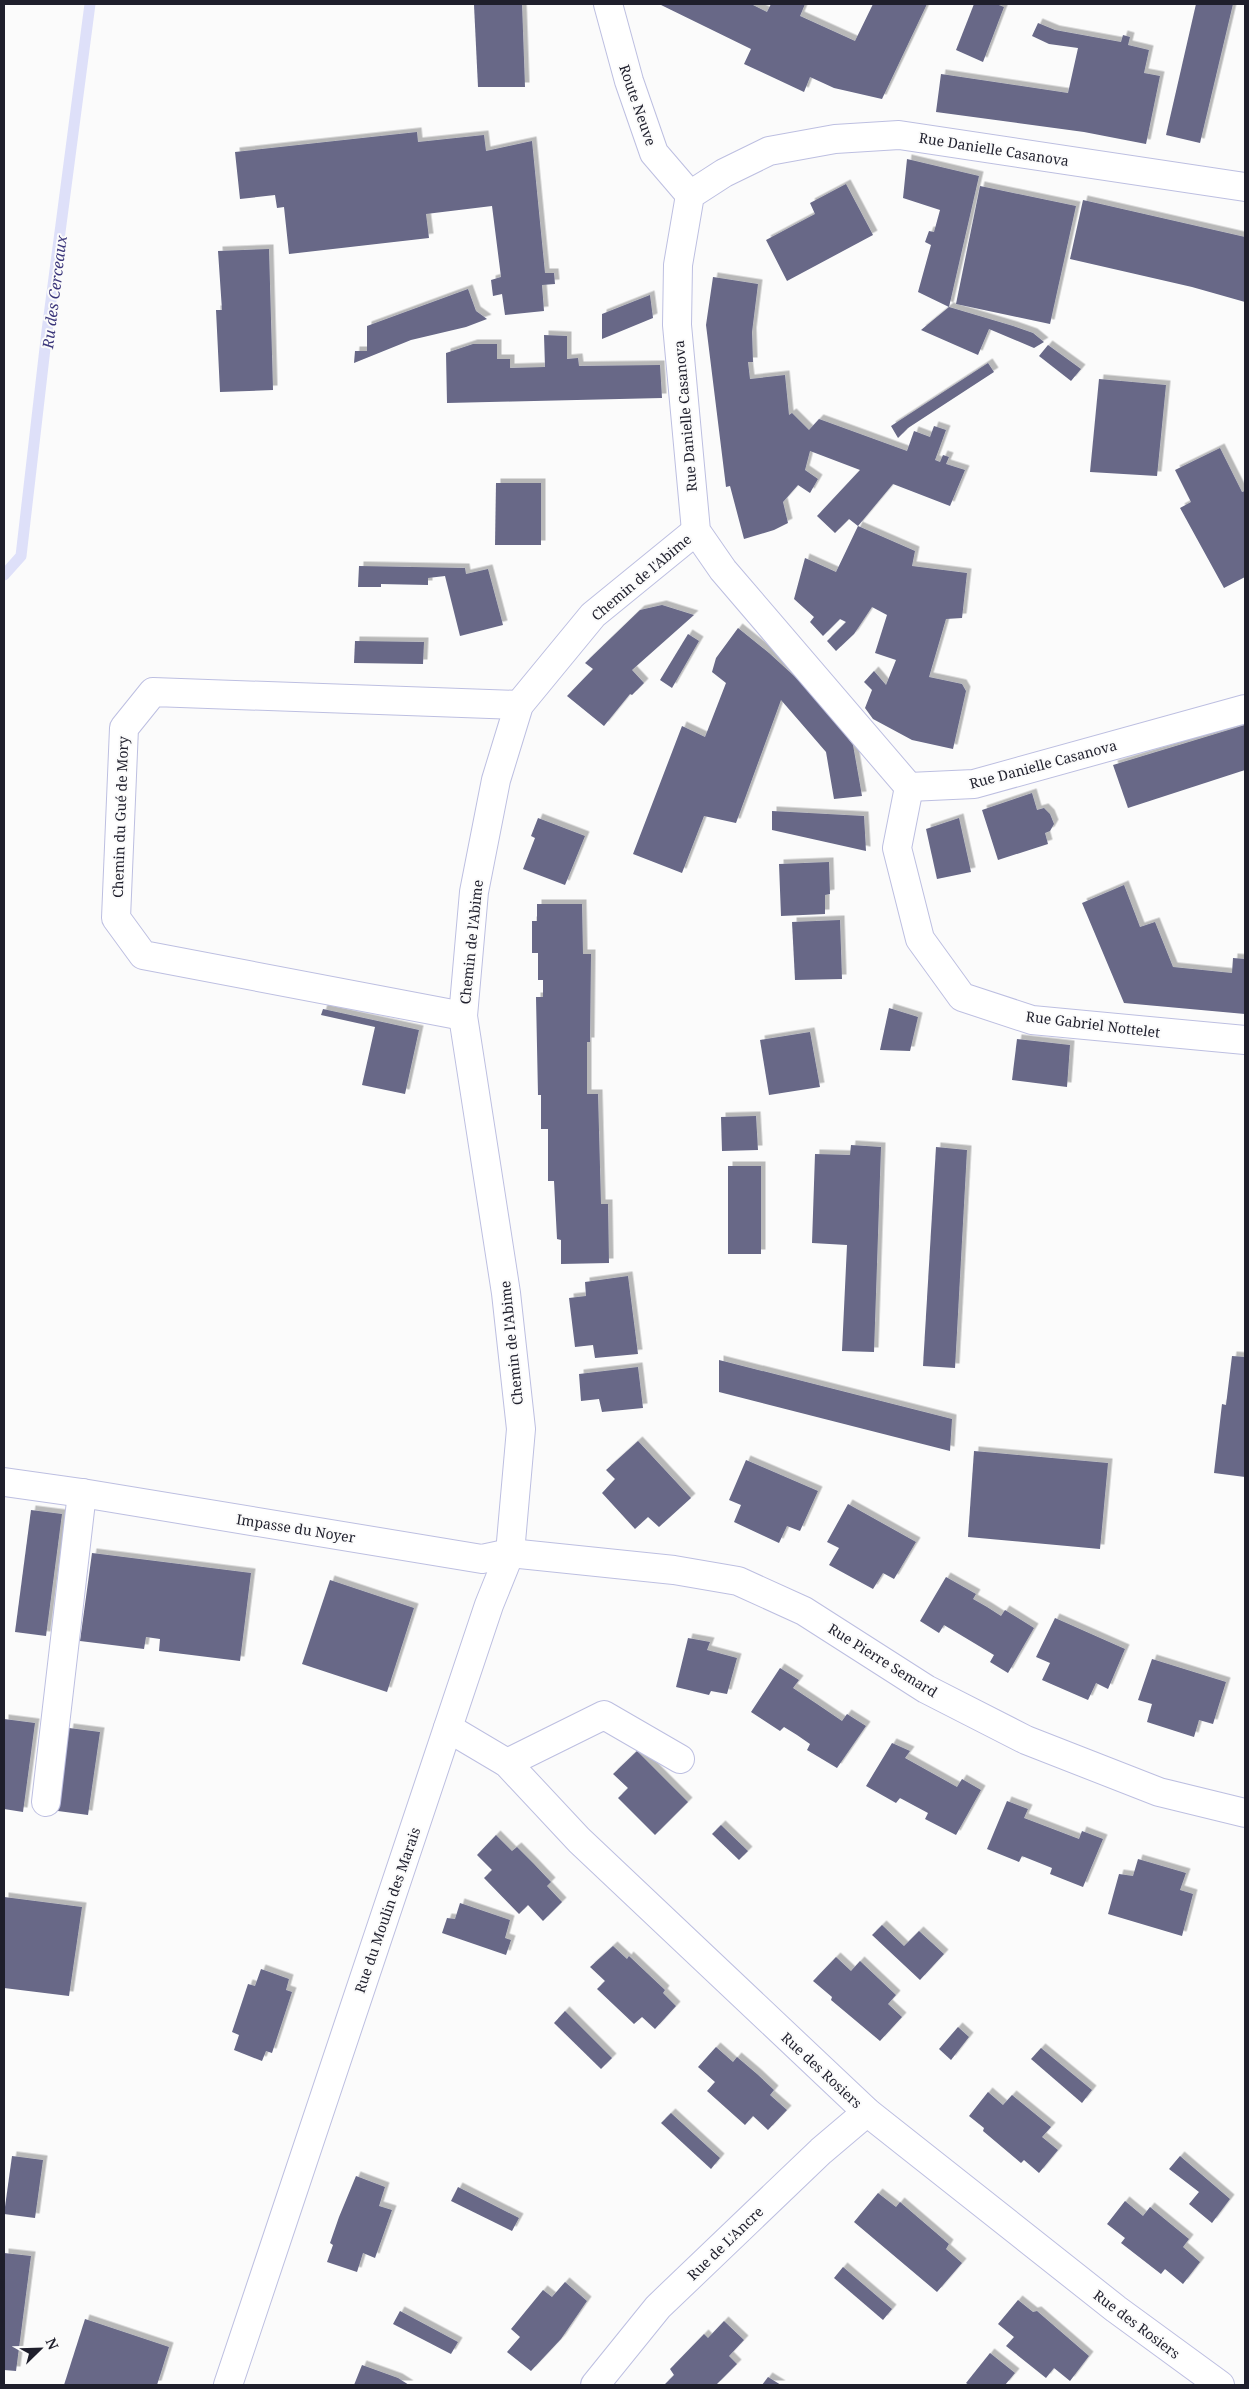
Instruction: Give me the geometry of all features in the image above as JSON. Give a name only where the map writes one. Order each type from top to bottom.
[{"type":"street","name":"Route Neuve","points":[[608,4],[628,81],[654,153],[690,195]]},
{"type":"street","name":"Rue Danielle Casanova","points":[[1245,187],[899,135],[835,139],[769,151],[724,173],[690,195],[678,265],[677,325],[696,531],[723,570],[909,787],[974,784],[1245,709]]},
{"type":"street","name":"Chemin de l'Abime","points":[[521,1430],[506,1293],[463,1016],[474,892],[496,780],[519,706],[593,615],[696,531]]},
{"type":"street","name":"Chemin du Gué de Mory","points":[[463,1016],[143,955],[116,918],[124,728],[153,692],[519,706]]},
{"type":"street","name":"Rue Gabriel Nottelet","points":[[909,787],[897,848],[899,857],[920,938],[962,997],[1032,1020],[1245,1040]]},
{"type":"street","name":"Rue du Moulin des Marais","points":[[228,2385],[489,1605],[510,1553],[521,1430]]},
{"type":"street","name":"Impasse du Noyer","points":[[4,1482],[82,1493],[482,1559],[510,1553]]},
{"type":"street","points":[[46,1802],[82,1493]]},
{"type":"street","name":"Rue Pierre Semard","points":[[510,1553],[674,1570],[738,1582],[804,1611],[926,1689],[1026,1740],[1159,1792],[1245,1813]]},
{"type":"street","points":[[507,1763],[604,1715],[680,1759]]},
{"type":"street","name":"Rue des Rosiers","points":[[448,1728],[507,1763],[579,1840],[867,2112],[1116,2310],[1220,2385]]},
{"type":"street","name":"Rue de L'Ancre","points":[[594,2385],[658,2307],[821,2151],[867,2112]]},
{"type":"building","points":[[522,4],[525,87],[478,87],[474,5]]},
{"type":"building","points":[[659,4],[751,4],[767,12],[771,4],[805,4],[800,16],[855,41],[873,4],[927,4],[882,99],[834,88],[810,77],[804,92],[744,64],[751,49]]},
{"type":"building","points":[[974,4],[996,4],[1004,7],[983,62],[956,50]]},
{"type":"building","points":[[1196,4],[1233,4],[1200,143],[1166,135]]},
{"type":"building","points":[[1038,23],[1055,30],[1121,42],[1123,35],[1130,37],[1128,45],[1149,50],[1144,73],[1160,76],[1146,144],[1084,132],[936,112],[941,74],[1068,93],[1078,48],[1049,44],[1032,36]]},
{"type":"building","points":[[417,132],[418,142],[484,135],[486,151],[532,141],[545,273],[554,273],[555,284],[542,285],[544,311],[505,315],[502,294],[493,296],[491,280],[501,277],[492,206],[426,214],[429,238],[289,254],[284,207],[277,208],[275,195],[240,199],[235,152]]},
{"type":"building","points":[[907,159],[979,176],[949,307],[918,292],[931,245],[925,242],[929,231],[934,232],[940,210],[903,198]]},
{"type":"building","points":[[846,184],[873,235],[787,281],[766,240],[815,214],[810,203]]},
{"type":"building","points":[[980,186],[1076,206],[1050,324],[956,304]]},
{"type":"building","points":[[1083,200],[1245,237],[1245,302],[1192,287],[1070,259]]},
{"type":"building","points":[[269,249],[273,390],[220,392],[216,310],[222,310],[218,251]]},
{"type":"building","points":[[713,277],[758,284],[752,332],[753,362],[748,362],[750,379],[785,375],[789,415],[792,413],[809,430],[819,419],[907,451],[914,431],[930,437],[934,426],[946,430],[935,460],[940,462],[943,455],[949,457],[946,464],[965,470],[950,506],[893,484],[858,526],[849,519],[835,533],[817,516],[860,470],[810,451],[805,470],[818,479],[810,493],[798,485],[783,502],[788,523],[774,530],[744,539],[730,486],[726,487],[706,325]]},
{"type":"building","points":[[468,289],[476,311],[487,319],[466,327],[411,340],[354,363],[355,351],[367,351],[367,326]]},
{"type":"building","points":[[650,295],[653,318],[602,339],[602,314]]},
{"type":"building","points":[[949,307],[1033,333],[1044,342],[1034,348],[989,329],[978,355],[921,330]]},
{"type":"building","points":[[544,335],[567,336],[567,359],[578,358],[579,366],[660,365],[662,398],[447,403],[446,353],[473,344],[497,344],[497,359],[510,359],[510,368],[545,367]]},
{"type":"building","points":[[1048,345],[1081,369],[1071,381],[1039,356]]},
{"type":"building","points":[[988,363],[994,372],[908,428],[898,438],[891,426]]},
{"type":"building","points":[[1099,379],[1166,385],[1157,476],[1090,472]]},
{"type":"building","points":[[1220,448],[1242,492],[1245,491],[1245,577],[1224,588],[1180,508],[1191,502],[1175,470]]},
{"type":"building","points":[[496,483],[541,483],[541,545],[495,545]]},
{"type":"building","points":[[858,526],[915,551],[912,566],[967,573],[962,618],[946,619],[929,677],[962,684],[966,691],[953,749],[912,740],[873,719],[865,708],[872,690],[864,682],[874,671],[886,685],[896,660],[875,653],[887,615],[872,607],[854,634],[836,651],[827,641],[846,622],[840,619],[823,636],[810,622],[814,617],[794,599],[805,558],[836,572]]},
{"type":"building","points":[[359,566],[465,568],[466,574],[488,569],[503,625],[460,636],[445,576],[428,578],[428,585],[381,584],[381,587],[358,587]]},
{"type":"building","points":[[662,605],[694,615],[632,670],[644,683],[632,695],[630,694],[604,726],[567,696],[593,669],[585,663],[640,610]]},
{"type":"building","points":[[738,628],[769,653],[816,696],[853,745],[862,796],[834,799],[826,752],[781,700],[736,823],[704,816],[682,873],[633,854],[682,726],[705,737],[726,683],[712,672],[716,658]]},
{"type":"building","points":[[688,634],[699,641],[672,688],[660,680]]},
{"type":"building","points":[[355,641],[424,642],[423,664],[354,663]]},
{"type":"building","points":[[1245,725],[1245,770],[1128,808],[1113,765]]},
{"type":"building","points":[[1032,793],[1037,810],[1044,808],[1050,814],[1054,824],[1050,831],[1045,833],[1048,844],[998,860],[982,810]]},
{"type":"building","points":[[772,811],[864,816],[866,851],[772,830]]},
{"type":"building","points":[[538,818],[585,836],[565,885],[523,869],[535,838],[531,836]]},
{"type":"building","points":[[959,818],[971,872],[937,879],[926,829]]},
{"type":"building","points":[[829,862],[830,894],[825,895],[825,914],[781,916],[779,864]]},
{"type":"building","points":[[1124,885],[1140,927],[1155,922],[1173,967],[1232,973],[1233,958],[1245,959],[1245,1014],[1124,1003],[1082,903]]},
{"type":"building","points":[[537,904],[582,904],[583,954],[591,954],[590,1042],[587,1042],[587,1094],[598,1094],[601,1204],[608,1204],[609,1263],[561,1264],[561,1240],[557,1239],[554,1181],[548,1181],[548,1129],[541,1129],[541,1095],[538,1095],[536,997],[543,997],[543,980],[538,980],[538,953],[532,953],[532,921],[537,921]]},
{"type":"building","points":[[840,920],[842,979],[795,980],[792,922]]},
{"type":"building","points":[[889,1008],[918,1017],[910,1051],[880,1050]]},
{"type":"building","points":[[323,1009],[419,1030],[405,1094],[362,1085],[375,1027],[321,1015]]},
{"type":"building","points":[[810,1032],[820,1087],[769,1095],[760,1040]]},
{"type":"building","points":[[1017,1039],[1070,1045],[1067,1087],[1012,1080]]},
{"type":"building","points":[[756,1116],[758,1150],[722,1151],[721,1117]]},
{"type":"building","points":[[851,1145],[881,1147],[874,1352],[842,1351],[847,1245],[812,1243],[815,1154],[850,1155]]},
{"type":"building","points":[[936,1147],[967,1150],[955,1368],[923,1366]]},
{"type":"building","points":[[728,1166],[761,1166],[761,1254],[728,1254]]},
{"type":"building","points":[[628,1276],[638,1354],[595,1358],[593,1345],[575,1347],[569,1298],[586,1296],[585,1282]]},
{"type":"building","points":[[1232,1356],[1245,1357],[1245,1477],[1214,1473],[1222,1404],[1226,1405]]},
{"type":"building","points":[[719,1360],[952,1419],[950,1451],[719,1392]]},
{"type":"building","points":[[638,1367],[643,1408],[602,1412],[599,1399],[581,1401],[579,1374]]},
{"type":"building","points":[[638,1441],[691,1498],[659,1527],[648,1517],[635,1529],[602,1493],[615,1479],[606,1470]]},
{"type":"building","points":[[974,1451],[1108,1463],[1100,1549],[968,1537]]},
{"type":"building","points":[[746,1460],[818,1491],[800,1531],[787,1526],[779,1543],[734,1522],[741,1505],[729,1500]]},
{"type":"building","points":[[848,1504],[916,1542],[894,1579],[883,1573],[873,1589],[829,1565],[839,1548],[827,1542]]},
{"type":"building","points":[[31,1510],[62,1514],[46,1636],[15,1632]]},
{"type":"building","points":[[92,1553],[251,1573],[240,1661],[159,1651],[160,1639],[146,1637],[144,1649],[80,1641]]},
{"type":"building","points":[[946,1577],[976,1594],[973,1599],[1001,1616],[1005,1610],[1034,1628],[1008,1673],[990,1662],[994,1655],[944,1625],[939,1633],[920,1621]]},
{"type":"building","points":[[330,1580],[414,1608],[387,1692],[302,1664]]},
{"type":"building","points":[[1055,1618],[1125,1649],[1108,1689],[1096,1683],[1088,1700],[1042,1680],[1050,1663],[1036,1657]]},
{"type":"building","points":[[688,1638],[710,1642],[707,1650],[737,1658],[727,1694],[711,1691],[709,1695],[676,1687]]},
{"type":"building","points":[[1152,1659],[1226,1682],[1213,1724],[1199,1720],[1194,1737],[1147,1722],[1152,1704],[1138,1700]]},
{"type":"building","points":[[780,1668],[799,1680],[793,1688],[842,1721],[847,1714],[866,1726],[837,1768],[807,1750],[810,1744],[797,1735],[784,1727],[780,1731],[751,1712]]},
{"type":"building","points":[[4,1719],[35,1723],[23,1812],[4,1809]]},
{"type":"building","points":[[69,1728],[100,1732],[88,1815],[58,1811]]},
{"type":"building","points":[[892,1743],[910,1751],[905,1758],[957,1787],[962,1779],[981,1790],[956,1835],[925,1819],[928,1813],[900,1798],[896,1803],[866,1786]]},
{"type":"building","points":[[637,1751],[688,1802],[655,1835],[618,1798],[628,1788],[613,1774]]},
{"type":"building","points":[[1007,1801],[1028,1809],[1024,1818],[1079,1839],[1082,1831],[1103,1839],[1083,1887],[1050,1874],[1052,1868],[1022,1856],[1019,1862],[987,1849]]},
{"type":"building","points":[[721,1825],[748,1851],[739,1860],[712,1834]]},
{"type":"building","points":[[496,1835],[512,1851],[517,1847],[534,1864],[551,1882],[547,1886],[562,1902],[543,1921],[528,1905],[519,1914],[484,1878],[492,1870],[477,1855]]},
{"type":"building","points":[[1138,1859],[1186,1873],[1180,1890],[1193,1894],[1182,1936],[1108,1914],[1119,1874],[1133,1876]]},
{"type":"building","points":[[4,1897],[82,1907],[69,1996],[4,1988]]},
{"type":"building","points":[[460,1903],[510,1920],[505,1938],[511,1940],[506,1955],[442,1933],[447,1918],[455,1919]]},
{"type":"building","points":[[882,1925],[904,1946],[919,1931],[944,1954],[920,1980],[872,1935]]},
{"type":"building","points":[[613,1946],[627,1959],[629,1956],[665,1990],[663,1993],[676,2006],[655,2029],[642,2017],[634,2024],[597,1989],[605,1981],[590,1967]]},
{"type":"building","points":[[836,1957],[851,1971],[860,1961],[896,1995],[888,2004],[902,2017],[880,2041],[831,2000],[832,1997],[813,1981]]},
{"type":"building","points":[[261,1969],[289,1979],[286,1990],[292,1992],[272,2053],[266,2051],[262,2061],[234,2050],[239,2035],[232,2032],[248,1984],[255,1986]]},
{"type":"building","points":[[565,2011],[612,2058],[601,2069],[554,2023]]},
{"type":"building","points":[[958,2027],[969,2037],[951,2060],[939,2049]]},
{"type":"building","points":[[716,2047],[733,2062],[737,2057],[757,2074],[774,2090],[770,2095],[787,2110],[768,2130],[753,2116],[745,2125],[707,2091],[715,2082],[698,2067]]},
{"type":"building","points":[[1041,2048],[1092,2090],[1082,2103],[1031,2059]]},
{"type":"building","points":[[988,2092],[1003,2105],[1012,2095],[1051,2127],[1042,2137],[1058,2150],[1039,2173],[1024,2160],[1021,2163],[983,2131],[984,2128],[969,2116]]},
{"type":"building","points":[[671,2113],[720,2158],[711,2169],[661,2123]]},
{"type":"building","points":[[12,2156],[43,2160],[35,2218],[4,2214]]},
{"type":"building","points":[[1180,2156],[1230,2199],[1212,2223],[1189,2204],[1199,2192],[1169,2169]]},
{"type":"building","points":[[356,2176],[385,2187],[379,2206],[392,2210],[375,2258],[363,2253],[357,2272],[327,2262],[333,2245],[330,2243]]},
{"type":"building","points":[[458,2187],[519,2218],[512,2231],[451,2201]]},
{"type":"building","points":[[878,2193],[896,2207],[900,2202],[949,2244],[946,2249],[962,2263],[937,2292],[854,2222]]},
{"type":"building","points":[[1125,2201],[1143,2216],[1150,2207],[1189,2239],[1183,2247],[1200,2262],[1183,2284],[1165,2269],[1161,2274],[1121,2243],[1125,2238],[1107,2224]]},
{"type":"building","points":[[4,2253],[31,2256],[16,2371],[4,2370]]},
{"type":"building","points":[[843,2267],[892,2309],[883,2320],[834,2278]]},
{"type":"building","points":[[565,2282],[587,2301],[561,2339],[531,2371],[507,2352],[520,2337],[511,2329],[543,2290],[552,2297]]},
{"type":"building","points":[[1018,2300],[1033,2312],[1037,2311],[1089,2356],[1070,2381],[1054,2368],[1046,2378],[1006,2346],[1014,2337],[998,2324]]},
{"type":"building","points":[[400,2311],[458,2342],[451,2354],[393,2324]]},
{"type":"building","points":[[85,2319],[169,2347],[157,2385],[64,2385]]},
{"type":"building","points":[[724,2321],[744,2340],[729,2356],[737,2364],[716,2385],[664,2385],[674,2375],[670,2369],[704,2334],[708,2338]]},
{"type":"building","points":[[990,2353],[1015,2373],[1005,2385],[969,2385],[966,2383]]},
{"type":"building","points":[[362,2365],[398,2378],[409,2385],[354,2385]]},
{"type":"building","points":[[768,2377],[781,2385],[762,2385]]},
{"type":"waterway","name":"Ru des Cerceaux","points":[[4,575],[21,556],[47,331],[90,4]]}]
